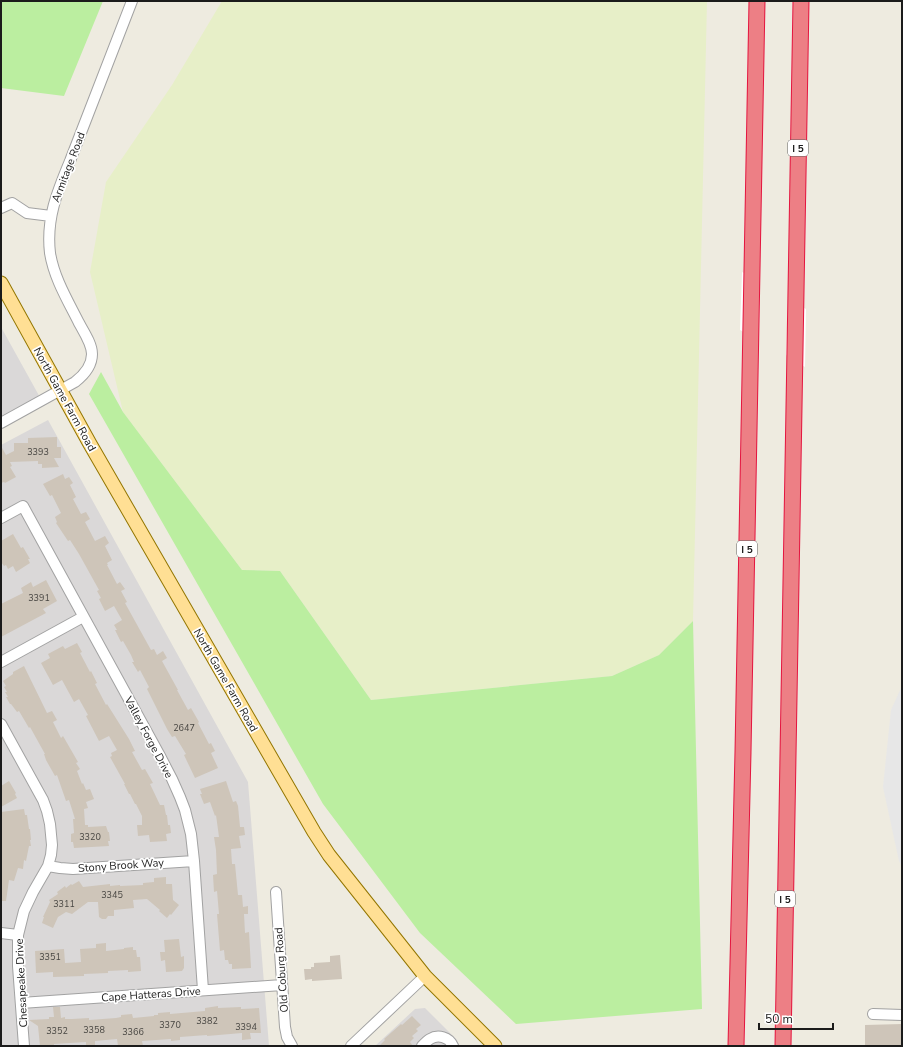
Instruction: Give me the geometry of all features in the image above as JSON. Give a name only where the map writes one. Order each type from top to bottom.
[{"type":"highway","name":"I 5","points":[[736,1046],[743,760],[757,1]]},
{"type":"highway","name":"I 5","points":[[783,1046],[801,1]]},
{"type":"main road","name":"North Game Farm Road","points":[[1,283],[90,444],[314,832],[329,855],[425,976],[495,1046]]},
{"type":"street","name":"Armitage Road","points":[[1,423],[75,382],[82,376],[90,364],[92,355],[90,345],[64,294],[56,274],[50,244],[51,216],[59,186],[132,1]]},
{"type":"street","points":[[1,208],[12,203],[27,213],[51,216]]},
{"type":"street","name":"Valley Forge Drive","points":[[1,518],[23,506],[172,779],[185,810],[192,840],[203,990]]},
{"type":"street","points":[[1,662],[83,617]]},
{"type":"street","name":"Chesapeake Drive","points":[[1,724],[38,790],[47,811],[52,845],[48,866],[28,901],[18,935],[24,1046]]},
{"type":"street","name":"Stony Brook Way","points":[[48,866],[72,869],[194,861]]},
{"type":"street","name":"Old Coburg Road","points":[[276,892],[285,1027],[287,1037],[292,1046]]},
{"type":"street","points":[[1,933],[18,935]]},
{"type":"street","points":[[350,1046],[425,976]]},
{"type":"street","name":"Cape Hatteras Drive","points":[[21,1003],[282,985]]},
{"type":"street","points":[[872,1014],[902,1015]]},
{"type":"street","points":[[422,1046],[429,1040],[436,1037],[450,1040],[453,1046]]},
{"type":"shaded area","points":[[1,327],[42,401],[1,422]]},
{"type":"shaded area","points":[[48,420],[248,782],[269,1046],[1,1046],[1,445]]},
{"type":"shaded area","points":[[902,686],[902,867],[899,861],[883,787],[891,710]]},
{"type":"shaded area","points":[[425,1008],[457,1040],[459,1046],[375,1046],[415,1009]]},
{"type":"green space","points":[[1,1],[103,1],[64,96],[1,88]]},
{"type":"green space","points":[[222,1],[707,1],[693,621],[659,655],[612,676],[371,700],[280,571],[242,570],[123,412],[90,272],[106,182],[172,85]]},
{"type":"green space","points":[[101,372],[123,412],[242,570],[280,571],[371,700],[612,676],[659,655],[693,621],[702,1009],[516,1024],[420,933],[323,804],[89,394]]},
{"type":"pier","points":[[742,272],[760,282],[759,341],[740,330]]},
{"type":"pier","points":[[788,299],[806,309],[805,367],[786,355]]},
{"type":"building","points":[[57,437],[57,447],[61,447],[61,458],[54,458],[59,467],[42,468],[42,464],[38,464],[38,461],[10,462],[12,466],[10,467],[16,477],[5,483],[1,483],[1,446],[6,455],[14,451],[14,443],[28,443],[28,438]]},
{"type":"building","points":[[63,474],[65,479],[69,477],[73,483],[70,485],[76,497],[73,499],[81,514],[86,512],[90,519],[85,522],[95,541],[105,536],[109,543],[105,546],[112,560],[107,563],[107,565],[117,584],[120,582],[125,589],[121,591],[127,602],[125,603],[151,650],[154,649],[157,655],[163,651],[167,658],[162,661],[188,710],[191,708],[209,744],[211,743],[215,751],[211,753],[218,768],[195,778],[184,755],[186,754],[175,736],[172,737],[167,729],[147,689],[149,687],[140,670],[138,672],[132,662],[134,662],[131,655],[123,641],[121,642],[115,630],[117,630],[114,625],[122,620],[114,606],[105,611],[99,599],[101,598],[97,591],[99,590],[79,554],[56,523],[55,517],[61,513],[52,495],[50,496],[43,484]]},
{"type":"building","points":[[13,534],[21,548],[23,547],[30,559],[28,559],[30,563],[16,572],[13,566],[8,569],[6,565],[4,566],[1,562],[1,541]]},
{"type":"building","points":[[46,580],[57,601],[43,609],[46,613],[1,637],[1,604],[23,593],[21,588],[31,582],[33,587]]},
{"type":"building","points":[[77,643],[82,652],[80,653],[97,683],[95,684],[106,705],[107,704],[129,739],[135,751],[132,752],[142,770],[145,769],[153,783],[150,784],[160,805],[164,805],[171,833],[166,834],[167,841],[150,842],[149,835],[138,836],[137,825],[142,825],[142,816],[110,757],[112,756],[111,753],[117,750],[109,736],[99,741],[86,716],[88,715],[79,699],[74,702],[62,680],[53,685],[41,663],[50,658],[48,654],[63,646],[65,649]]},
{"type":"building","points":[[24,666],[47,713],[52,711],[57,720],[53,722],[61,738],[63,736],[78,762],[76,763],[80,769],[77,771],[82,784],[83,783],[86,790],[90,789],[94,799],[86,802],[88,808],[84,809],[85,825],[88,825],[88,827],[106,826],[109,832],[109,846],[74,848],[73,842],[71,842],[71,834],[74,833],[73,819],[75,819],[69,800],[66,801],[57,775],[55,776],[46,760],[45,754],[30,727],[29,728],[19,711],[17,712],[6,697],[8,697],[4,687],[6,686],[3,681],[13,674],[13,672]]},
{"type":"building","points":[[9,781],[16,793],[17,798],[1,807],[1,786]]},
{"type":"building","points":[[226,781],[233,802],[236,801],[238,806],[240,827],[244,827],[245,835],[239,836],[241,848],[231,849],[232,864],[235,864],[238,895],[242,895],[243,907],[248,906],[248,914],[244,914],[245,933],[249,932],[251,968],[232,969],[232,964],[229,964],[228,960],[225,960],[224,950],[220,951],[217,891],[214,892],[213,875],[217,874],[214,837],[219,837],[216,815],[215,816],[210,802],[204,804],[200,794],[202,794],[200,789]]},
{"type":"building","points":[[24,809],[30,829],[31,846],[29,846],[26,861],[24,860],[23,869],[18,868],[14,881],[9,880],[6,901],[1,901],[1,812]]},
{"type":"building","points":[[166,877],[166,884],[172,884],[173,900],[179,905],[167,918],[147,899],[133,900],[134,908],[114,910],[114,916],[108,916],[106,919],[99,917],[98,902],[88,902],[72,914],[66,912],[58,917],[53,928],[42,923],[43,917],[50,902],[49,900],[58,894],[57,892],[65,886],[66,888],[79,881],[83,887],[110,884],[110,886],[143,885],[143,883],[154,882],[154,878]]},
{"type":"building","points":[[179,939],[181,957],[184,956],[184,968],[182,971],[166,972],[165,960],[161,961],[160,952],[165,952],[164,940]]},
{"type":"building","points":[[106,943],[106,951],[133,947],[133,950],[136,950],[137,957],[140,957],[141,971],[108,971],[108,973],[84,974],[84,976],[53,977],[53,972],[36,973],[35,951],[64,949],[65,963],[81,962],[80,949],[96,948],[96,944]]},
{"type":"building","points":[[340,955],[342,979],[305,980],[304,969],[311,969],[311,967],[314,967],[314,963],[330,962],[330,956]]},
{"type":"building","points":[[218,1006],[218,1008],[259,1008],[261,1033],[250,1033],[251,1039],[242,1040],[242,1033],[180,1037],[180,1040],[171,1041],[171,1039],[142,1041],[143,1046],[118,1046],[117,1039],[95,1041],[95,1046],[86,1046],[86,1042],[54,1044],[54,1046],[40,1046],[38,1026],[29,1020],[49,1019],[49,1017],[54,1017],[53,1007],[60,1007],[61,1018],[89,1018],[89,1020],[116,1018],[121,1017],[121,1015],[132,1014],[133,1018],[154,1016],[158,1015],[158,1013],[170,1012],[170,1014],[205,1011],[205,1008]]},
{"type":"building","points":[[412,1016],[421,1025],[416,1029],[418,1031],[412,1036],[414,1038],[410,1042],[413,1046],[379,1046],[385,1040],[384,1039]]},
{"type":"building","points":[[902,1024],[902,1046],[865,1046],[865,1025]]}]
